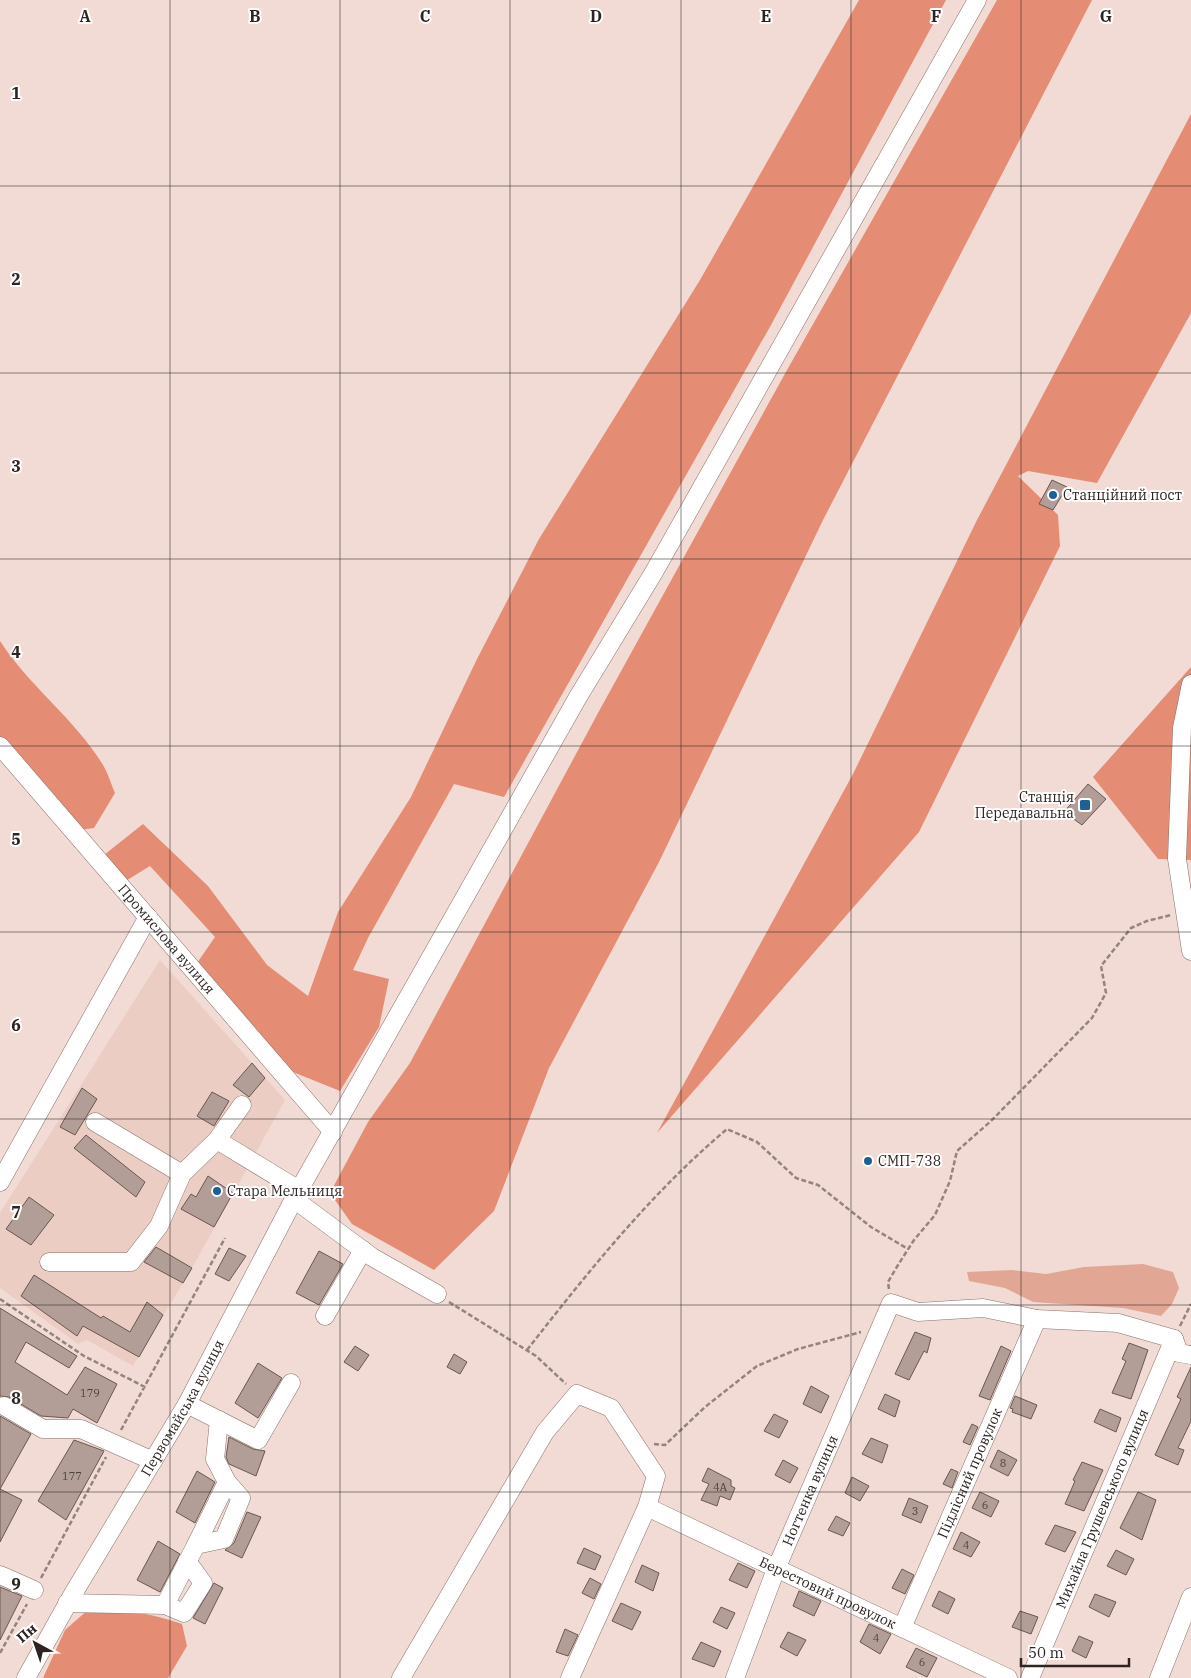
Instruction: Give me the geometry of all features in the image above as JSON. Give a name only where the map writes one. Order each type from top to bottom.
[{"type":"street","name":"Первомайська вулиця","points":[[26,1678],[67,1604],[187,1404],[297,1195],[578,697],[659,563],[976,0]]},
{"type":"street","points":[[1191,684],[1182,728],[1177,859],[1191,951]]},
{"type":"street","name":"Промислова вулиця","points":[[0,746],[333,1132]]},
{"type":"street","points":[[0,1182],[148,917]]},
{"type":"street","points":[[49,1262],[131,1262],[159,1226],[182,1174],[217,1140],[242,1105]]},
{"type":"street","points":[[95,1122],[182,1174]]},
{"type":"street","points":[[217,1140],[297,1195],[363,1250],[437,1294]]},
{"type":"street","points":[[325,1316],[363,1250]]},
{"type":"street","points":[[891,1303],[918,1312],[983,1308],[1037,1319],[1118,1323],[1174,1339],[1179,1353],[1191,1355]]},
{"type":"street","name":"Ногтенка вулиця","points":[[735,1678],[776,1569],[891,1303]]},
{"type":"street","name":"Підлісний провулок","points":[[902,1628],[1037,1319]]},
{"type":"street","name":"Михайла Грушевського вулиця","points":[[1030,1678],[1174,1339]]},
{"type":"street","points":[[187,1404],[258,1440],[291,1383]]},
{"type":"street","points":[[401,1678],[545,1432],[577,1394],[611,1408],[656,1476],[647,1507],[570,1678]]},
{"type":"street","points":[[4,1406],[43,1429],[81,1429],[153,1461]]},
{"type":"street","points":[[165,1604],[196,1545],[224,1539],[241,1498],[227,1482],[214,1459],[219,1420]]},
{"type":"street","name":"Берестовий провулок","points":[[647,1507],[1008,1678]]},
{"type":"street","points":[[67,1604],[165,1604],[184,1613],[203,1583],[187,1562]]},
{"type":"street","points":[[0,1576],[34,1590]]},
{"type":"street","points":[[1159,1678],[1191,1597]]},
{"type":"path","points":[[891,1303],[888,1282],[908,1249],[935,1215],[950,1181],[956,1151],[991,1121],[1092,1018],[1106,993],[1101,966],[1132,928],[1147,920],[1184,910]]},
{"type":"path","points":[[527,1350],[574,1290],[685,1165],[727,1129],[757,1142],[796,1178],[818,1185],[871,1227],[908,1249]]},
{"type":"path","points":[[437,1294],[527,1350],[577,1394]]},
{"type":"path","points":[[0,1299],[84,1356],[144,1387]]},
{"type":"path","points":[[1174,1339],[1191,1304]]},
{"type":"path","points":[[631,1438],[665,1445],[706,1407],[757,1366],[831,1339],[880,1330]]},
{"type":"shaded area","points":[[859,0],[946,0],[771,325],[504,797],[454,784],[368,938],[353,970],[389,979],[379,1027],[340,1091],[293,1072],[197,963],[215,937],[150,866],[124,882],[104,855],[143,824],[208,886],[267,965],[308,996],[338,912],[411,797],[477,659],[539,539],[700,280]]},
{"type":"shaded area","points":[[997,0],[1092,0],[823,520],[659,862],[549,1068],[494,1211],[434,1270],[352,1224],[330,1193],[368,1122],[410,1063],[598,713],[787,370]]},
{"type":"shaded area","points":[[1191,114],[1191,313],[1097,483],[1028,471],[1018,476],[1058,515],[1060,546],[919,832],[657,1133],[853,774],[977,520]]},
{"type":"shaded area","points":[[0,641],[24,673],[92,748],[105,768],[115,793],[94,828],[80,830],[0,738]]},
{"type":"shaded area","points":[[1191,667],[1191,860],[1158,859],[1093,777]]},
{"type":"shaded area","points":[[160,960],[285,1100],[192,1268],[133,1366],[87,1340],[78,1344],[0,1288],[0,1213]]},
{"type":"shaded area","points":[[1143,1264],[1173,1272],[1179,1288],[1172,1304],[1161,1316],[1123,1308],[1033,1302],[1005,1288],[969,1281],[967,1272],[1012,1270],[1046,1274],[1084,1267]]},
{"type":"shaded area","points":[[89,1609],[136,1612],[182,1624],[187,1646],[168,1678],[43,1678],[65,1630]]},
{"type":"building","name":"Станційний пост","points":[[1052,480],[1067,487],[1053,510],[1039,504]]},
{"type":"building","name":"Станція Передавальна","points":[[1088,784],[1106,799],[1082,825],[1064,812]]},
{"type":"building","points":[[252,1063],[265,1078],[249,1097],[233,1085]]},
{"type":"building","points":[[82,1088],[97,1099],[75,1135],[60,1127]]},
{"type":"building","points":[[212,1092],[229,1101],[214,1126],[197,1116]]},
{"type":"building","points":[[86,1135],[145,1182],[136,1197],[74,1148]]},
{"type":"building","points":[[208,1176],[233,1193],[214,1227],[181,1209],[191,1194],[196,1197]]},
{"type":"building","points":[[29,1197],[54,1215],[31,1245],[6,1229]]},
{"type":"building","points":[[156,1247],[192,1268],[183,1283],[144,1262]]},
{"type":"building","points":[[229,1248],[246,1256],[229,1281],[215,1274]]},
{"type":"building","points":[[319,1251],[343,1264],[319,1305],[296,1293]]},
{"type":"building","points":[[34,1275],[101,1318],[103,1316],[130,1332],[147,1302],[163,1315],[139,1357],[83,1326],[77,1336],[21,1296]]},
{"type":"building","points":[[0,1308],[77,1356],[69,1368],[26,1342],[15,1362],[67,1395],[85,1367],[117,1384],[97,1423],[73,1409],[68,1418],[41,1416],[9,1397],[0,1396]]},
{"type":"building","points":[[915,1332],[931,1338],[927,1353],[924,1351],[909,1380],[895,1374]]},
{"type":"building","points":[[1129,1343],[1148,1350],[1131,1399],[1112,1393],[1126,1361],[1122,1359]]},
{"type":"building","points":[[355,1346],[369,1355],[358,1371],[344,1362]]},
{"type":"building","points":[[1001,1346],[1011,1351],[990,1400],[979,1396]]},
{"type":"building","points":[[454,1354],[467,1362],[460,1374],[447,1367]]},
{"type":"building","points":[[258,1363],[282,1378],[258,1418],[235,1403]]},
{"type":"building","points":[[1191,1367],[1191,1421],[1178,1448],[1184,1450],[1178,1465],[1155,1455],[1181,1399],[1177,1397]]},
{"type":"building","points":[[811,1386],[829,1396],[821,1413],[803,1404]]},
{"type":"building","points":[[885,1394],[900,1401],[895,1417],[878,1409]]},
{"type":"building","points":[[1015,1396],[1037,1405],[1031,1419],[1012,1412],[1013,1409],[1010,1408]]},
{"type":"building","points":[[1100,1409],[1121,1418],[1116,1432],[1094,1422]]},
{"type":"building","points":[[774,1414],[788,1421],[779,1438],[764,1431]]},
{"type":"building","points":[[0,1416],[31,1434],[0,1489]]},
{"type":"building","points":[[972,1424],[978,1427],[970,1445],[963,1442]]},
{"type":"building","points":[[229,1437],[253,1449],[265,1451],[256,1476],[229,1464],[226,1457]]},
{"type":"building","points":[[871,1438],[888,1445],[882,1463],[862,1454]]},
{"type":"building","points":[[74,1440],[104,1451],[66,1520],[38,1501]]},
{"type":"building","points":[[998,1450],[1017,1460],[1008,1476],[990,1467]]},
{"type":"building","points":[[783,1460],[798,1468],[790,1483],[775,1475]]},
{"type":"building","points":[[1082,1462],[1103,1470],[1084,1511],[1065,1504],[1075,1481],[1073,1480]]},
{"type":"building","points":[[708,1468],[731,1480],[731,1486],[735,1488],[730,1500],[720,1496],[717,1506],[701,1500],[709,1484],[702,1481]]},
{"type":"building","points":[[951,1469],[958,1472],[952,1488],[943,1484]]},
{"type":"building","points":[[197,1471],[215,1482],[195,1523],[176,1512]]},
{"type":"building","points":[[852,1477],[869,1486],[860,1501],[845,1493]]},
{"type":"building","points":[[0,1489],[22,1500],[0,1542]]},
{"type":"building","points":[[980,1492],[999,1501],[991,1517],[972,1508]]},
{"type":"building","points":[[1138,1492],[1156,1500],[1142,1540],[1120,1528]]},
{"type":"building","points":[[909,1498],[928,1506],[921,1523],[902,1515]]},
{"type":"building","points":[[247,1512],[261,1517],[242,1558],[225,1550],[234,1543]]},
{"type":"building","points":[[836,1516],[850,1523],[843,1536],[828,1530]]},
{"type":"building","points":[[1055,1525],[1076,1532],[1065,1552],[1045,1544]]},
{"type":"building","points":[[961,1532],[980,1542],[971,1557],[953,1549]]},
{"type":"building","points":[[158,1541],[180,1554],[160,1592],[137,1580]]},
{"type":"building","points":[[584,1548],[601,1556],[595,1570],[577,1563]]},
{"type":"building","points":[[1116,1550],[1134,1559],[1126,1575],[1107,1566]]},
{"type":"building","points":[[738,1563],[755,1571],[747,1588],[729,1580]]},
{"type":"building","points":[[642,1565],[659,1573],[653,1591],[635,1582]]},
{"type":"building","points":[[902,1569],[914,1575],[905,1594],[892,1588]]},
{"type":"building","points":[[590,1578],[601,1584],[594,1599],[582,1593]]},
{"type":"building","points":[[214,1583],[223,1588],[205,1624],[193,1618]]},
{"type":"building","points":[[0,1587],[22,1596],[0,1640]]},
{"type":"building","points":[[799,1591],[821,1601],[814,1616],[793,1606]]},
{"type":"building","points":[[939,1591],[955,1599],[948,1614],[932,1606]]},
{"type":"building","points":[[1095,1594],[1116,1602],[1109,1617],[1089,1607]]},
{"type":"building","points":[[621,1603],[641,1612],[632,1630],[612,1621]]},
{"type":"building","points":[[721,1607],[735,1613],[727,1629],[713,1622]]},
{"type":"building","points":[[1020,1611],[1038,1617],[1031,1634],[1012,1627]]},
{"type":"building","points":[[869,1624],[891,1634],[880,1654],[860,1642]]},
{"type":"building","points":[[565,1629],[578,1635],[568,1656],[556,1652]]},
{"type":"building","points":[[788,1632],[806,1640],[797,1656],[780,1647]]},
{"type":"building","points":[[1079,1636],[1093,1642],[1086,1658],[1072,1651]]},
{"type":"building","points":[[701,1642],[721,1651],[714,1667],[692,1659]]},
{"type":"building","points":[[916,1648],[937,1658],[927,1677],[906,1667]]},
{"type":"place","name":"Станційний пост","points":[[1053,495]]},
{"type":"place","name":"Станція Передавальна","points":[[1085,805]]},
{"type":"place","name":"СМП-738","points":[[868,1161]]},
{"type":"place","name":"Стара Мельниця","points":[[217,1191]]}]
